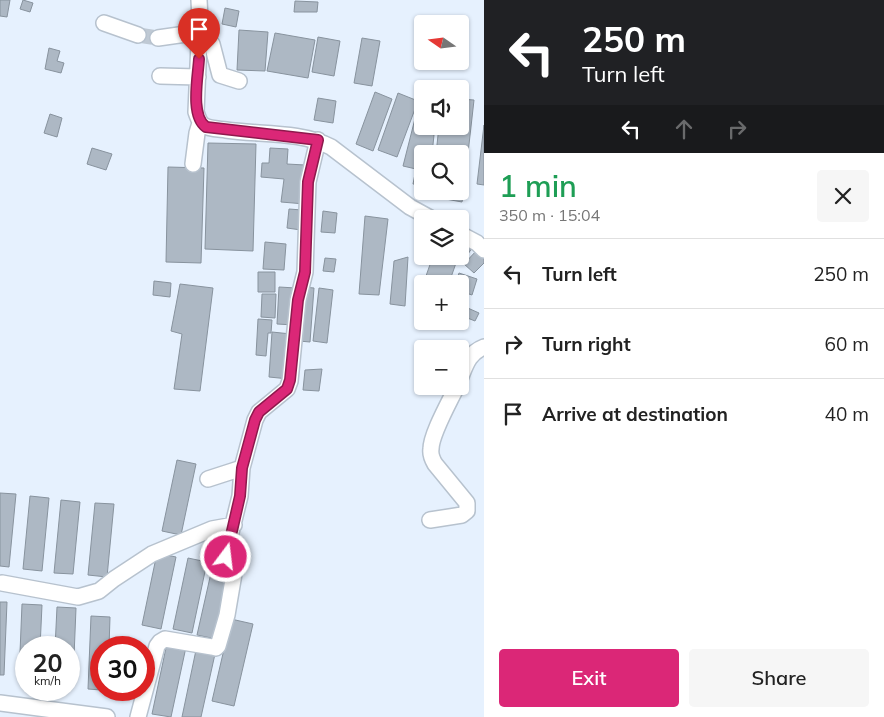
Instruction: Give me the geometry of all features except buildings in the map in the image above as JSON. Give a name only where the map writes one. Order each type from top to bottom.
[{"type":"street","points":[[199,0],[200,36],[196,112],[200,123],[206,127],[238,132],[318,140],[331,147],[416,210]]},
{"type":"street","points":[[104,23],[138,35]]},
{"type":"street","points":[[158,38],[200,36],[212,44],[220,75],[239,81]]},
{"type":"street","points":[[160,76],[198,77]]},
{"type":"street","points":[[193,164],[200,123]]},
{"type":"street","points":[[138,717],[157,646],[160,642],[165,639],[216,648],[218,646],[227,615],[235,568],[227,563],[226,557],[240,496],[242,468],[255,420],[259,412],[287,389],[290,380],[298,300],[305,272],[308,182],[318,140]]},
{"type":"street","points":[[469,239],[484,250]]},
{"type":"street","points":[[469,357],[475,350],[484,347]]},
{"type":"street","points":[[430,520],[462,515],[467,511],[467,503],[434,464],[431,457],[430,447],[453,395]]},
{"type":"street","points":[[208,480],[242,468]]},
{"type":"street","points":[[2,583],[78,597],[99,591],[152,554],[212,529],[234,525]]},
{"type":"street","points":[[0,703],[107,717]]},
{"type":"tunnel","points":[[138,35],[158,38]]},
{"type":"route","points":[[199,59],[196,112],[200,123],[206,127],[238,132],[318,140],[308,182],[305,272],[298,300],[290,380],[287,389],[259,412],[255,420],[242,468],[240,496],[226,557]]}]
